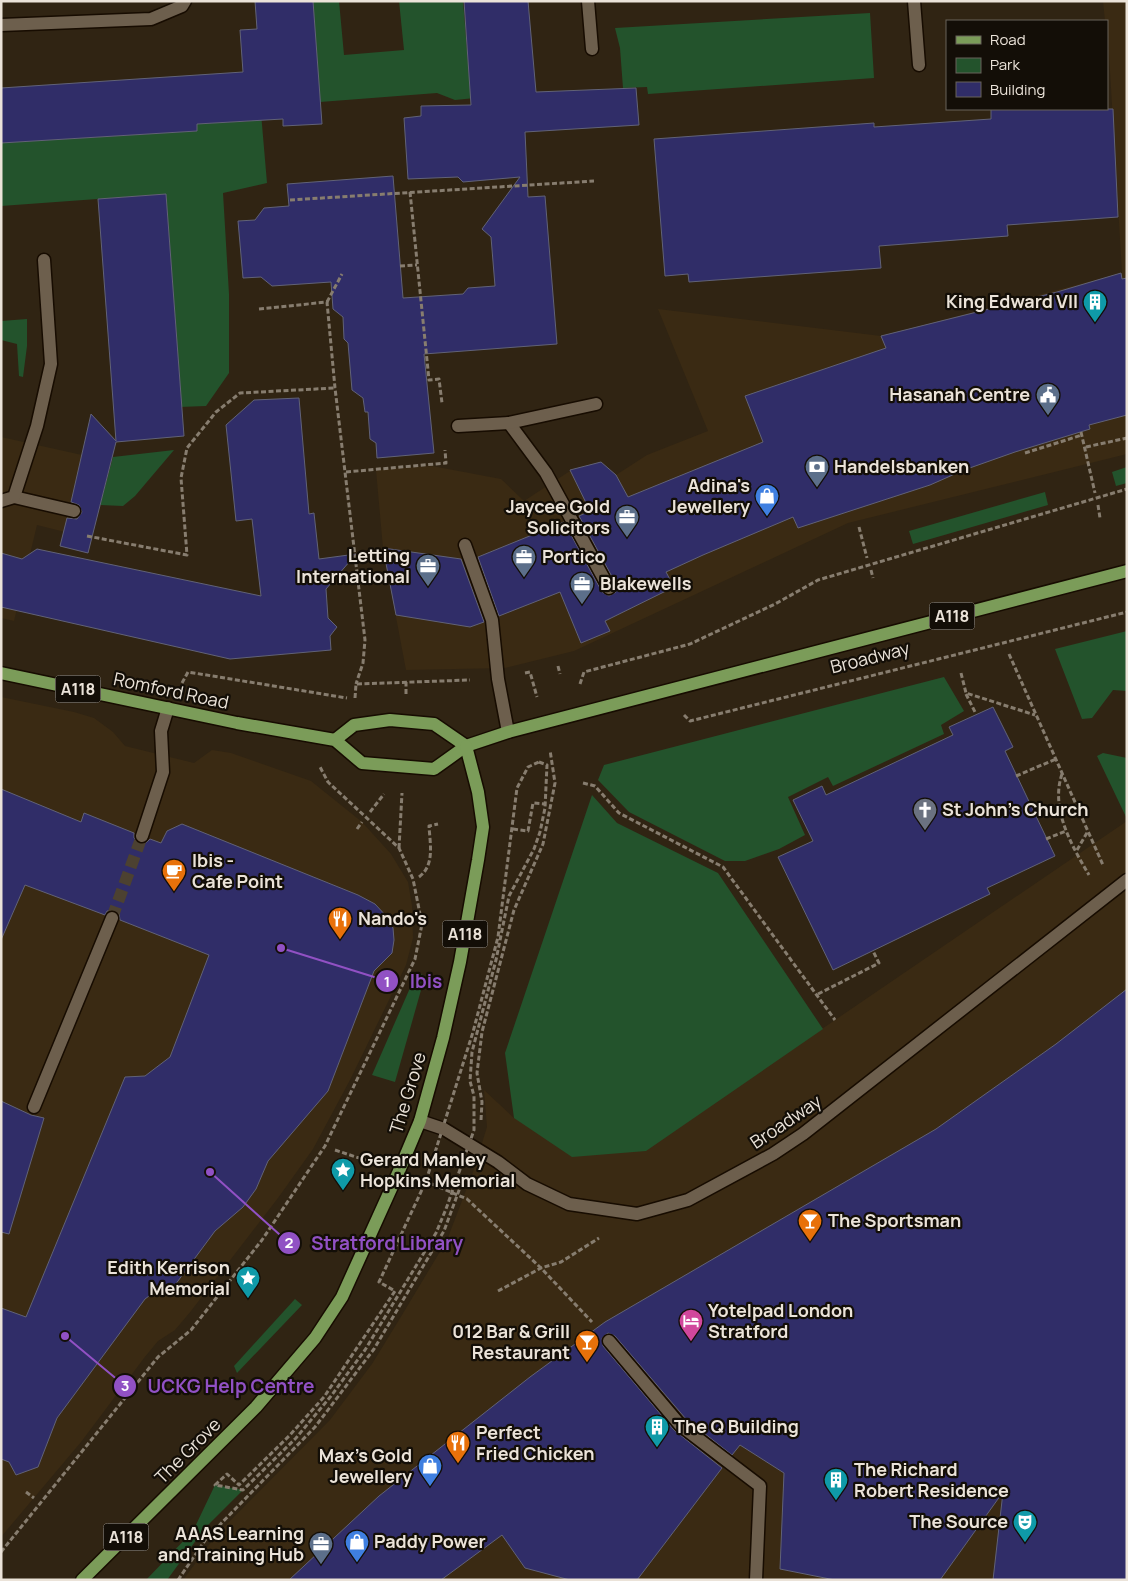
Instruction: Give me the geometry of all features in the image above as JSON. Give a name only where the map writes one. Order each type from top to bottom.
[{"type":"main road","name":"Broadway","points":[[466,746],[508,732],[1127,571]]},
{"type":"main road","name":"Romford Road","points":[[1,673],[335,740]]},
{"type":"main road","points":[[335,740],[354,725],[390,720],[434,724],[466,746]]},
{"type":"main road","name":"A118","points":[[335,740],[362,764],[434,769],[466,746]]},
{"type":"main road","name":"The Grove","points":[[82,1580],[256,1408],[315,1338],[342,1297],[420,1121],[443,1038],[458,972],[483,827],[478,792],[466,746]]},
{"type":"street","points":[[1,25],[151,19],[182,6],[185,1]]},
{"type":"street","points":[[588,1],[592,49]]},
{"type":"street","points":[[914,1],[919,65]]},
{"type":"street","points":[[14,497],[37,426],[51,364],[44,260]]},
{"type":"street","points":[[458,426],[509,424],[596,404]]},
{"type":"street","points":[[509,424],[546,473],[609,588]]},
{"type":"street","points":[[1,501],[14,497],[74,511]]},
{"type":"street","points":[[465,545],[492,620],[498,679],[508,732]]},
{"type":"street","points":[[142,836],[163,772],[161,731],[168,708]]},
{"type":"street","name":"Broadway","points":[[420,1121],[444,1129],[498,1162],[527,1184],[569,1204],[637,1214],[688,1200],[774,1154],[803,1134],[1127,880]]},
{"type":"street","points":[[34,1107],[112,918]]},
{"type":"street","points":[[609,1341],[680,1425],[760,1486],[756,1580]]},
{"type":"path","points":[[290,200],[594,180]]},
{"type":"path","points":[[346,472],[446,463],[439,379],[429,380],[410,192]]},
{"type":"path","points":[[400,266],[417,265]]},
{"type":"path","points":[[342,274],[327,302],[335,388],[365,640],[363,663],[356,684],[406,682]]},
{"type":"path","points":[[259,309],[327,302]]},
{"type":"path","points":[[74,511],[82,535],[187,555],[181,478],[187,448],[216,412],[240,392],[335,388]]},
{"type":"path","points":[[444,429],[458,426]]},
{"type":"path","points":[[1025,453],[1082,433],[1095,493]]},
{"type":"path","points":[[1086,447],[1127,438]]},
{"type":"path","points":[[584,672],[690,644],[775,604],[818,580],[1127,489]]},
{"type":"path","points":[[1098,505],[1100,518]]},
{"type":"path","points":[[859,527],[867,558]]},
{"type":"path","points":[[871,570],[873,578]]},
{"type":"path","name":"Broadway","points":[[664,692],[690,722],[1127,612]]},
{"type":"path","points":[[1009,654],[1115,891]]},
{"type":"path","points":[[558,666],[560,674]]},
{"type":"path","name":"Romford Road","points":[[188,672],[355,699],[356,684]]},
{"type":"path","points":[[961,673],[966,693],[976,714]]},
{"type":"path","points":[[392,683],[392,688]]},
{"type":"path","points":[[966,693],[1036,715]]},
{"type":"path","points":[[1,1552],[158,1356],[191,1330],[262,1240],[325,1146],[416,959],[422,924],[413,879],[399,848],[328,782],[302,734]]},
{"type":"path","points":[[1016,776],[1056,760]]},
{"type":"path","points":[[480,1125],[482,1102],[477,1073],[482,1032],[514,910],[544,844],[555,784],[552,761]]},
{"type":"path","points":[[1062,773],[1058,785],[1063,826],[1074,845]]},
{"type":"path","points":[[583,783],[595,786],[619,813],[723,867],[818,994],[835,1020]]},
{"type":"path","points":[[370,812],[387,789]]},
{"type":"path","points":[[399,848],[402,792]]},
{"type":"path","points":[[513,829],[528,831],[533,803],[545,804]]},
{"type":"path","points":[[357,829],[362,822]]},
{"type":"path","points":[[419,877],[426,872],[431,855],[429,826],[438,824]]},
{"type":"path","points":[[1046,839],[1066,831]]},
{"type":"path","points":[[1076,850],[1088,831]]},
{"type":"path","points":[[818,994],[879,964],[873,952]]},
{"type":"path","points":[[335,1150],[373,1162]]},
{"type":"path","points":[[178,1580],[206,1539],[316,1427],[374,1348],[444,1231],[467,1167]]},
{"type":"path","points":[[426,1181],[467,1199],[541,1268],[609,1341]]},
{"type":"path","points":[[498,1291],[541,1268],[561,1262],[637,1214]]},
{"type":"path","points":[[26,1492],[34,1498]]},
{"type":"shaded area","points":[[1103,1],[1127,1],[1127,454],[848,523],[574,651],[505,668],[406,670],[383,548],[376,470],[432,466],[501,479],[524,501],[570,471],[601,462],[616,475],[647,455],[708,431],[658,309],[881,336],[1122,273],[1108,20],[1105,20]]},
{"type":"shaded area","points":[[1,437],[82,455],[72,497],[77,499],[69,533],[37,525],[14,621],[1,618]]},
{"type":"shaded area","points":[[1,697],[94,718],[113,732],[125,746],[194,763],[212,750],[231,753],[311,781],[362,822],[391,854],[408,882],[412,906],[413,938],[406,965],[350,1080],[313,1149],[278,1198],[191,1311],[175,1330],[158,1341],[81,1442],[1,1537]]},
{"type":"shaded area","points":[[1127,821],[1127,1580],[183,1580],[217,1534],[330,1420],[372,1364],[447,1240],[473,1172],[487,1127],[484,1090],[514,1118],[816,1033]]},
{"type":"green space","points":[[313,1],[339,1],[344,55],[404,50],[399,1],[463,1],[469,75],[534,70],[534,92],[455,100],[437,93],[320,102]]},
{"type":"green space","points":[[870,13],[874,78],[648,94],[647,87],[623,88],[620,48],[615,28]]},
{"type":"green space","points":[[261,113],[267,183],[223,193],[229,294],[229,373],[206,406],[179,407],[181,396],[166,194],[1,206],[1,143],[197,131],[197,124],[251,121]]},
{"type":"green space","points":[[27,319],[27,346],[23,377],[19,376],[17,344],[1,340],[1,321]]},
{"type":"green space","points":[[174,450],[135,496],[123,506],[100,505],[113,457]]},
{"type":"green space","points":[[1127,467],[1127,483],[1116,486],[1112,472]]},
{"type":"green space","points":[[1045,492],[1048,505],[913,544],[909,531]]},
{"type":"green space","points":[[1127,631],[1127,691],[1113,690],[1092,718],[1082,719],[1055,649]]},
{"type":"green space","points":[[944,677],[964,711],[941,725],[944,734],[833,786],[828,777],[788,797],[805,835],[779,849],[745,861],[725,861],[629,812],[598,780],[604,765]]},
{"type":"green space","points":[[1103,753],[1127,758],[1127,819],[1097,756]]},
{"type":"green space","points":[[592,795],[617,823],[718,873],[823,1029],[646,1151],[572,1157],[514,1118],[505,1053]]},
{"type":"green space","points":[[417,972],[425,976],[395,1082],[372,1075]]},
{"type":"green space","points":[[295,1299],[302,1305],[237,1373],[234,1366]]},
{"type":"green space","points":[[215,1485],[243,1490],[205,1528],[167,1580],[146,1580],[193,1531]]},
{"type":"building","points":[[255,1],[313,1],[322,124],[283,126],[283,119],[197,124],[197,131],[1,143],[1,88],[243,72],[240,30],[257,29]]},
{"type":"building","points":[[464,1],[528,1],[536,92],[636,88],[639,125],[525,132],[528,197],[545,196],[557,344],[424,354],[434,453],[377,458],[376,443],[370,439],[368,412],[365,412],[363,398],[352,390],[348,343],[344,339],[343,317],[333,309],[331,282],[272,286],[261,277],[243,278],[238,221],[255,220],[264,208],[289,206],[287,184],[393,176],[403,298],[463,294],[468,288],[495,286],[491,237],[482,229],[520,177],[463,182],[458,177],[408,179],[404,118],[421,116],[421,106],[471,105]]},
{"type":"building","points":[[1113,109],[1118,217],[1007,225],[1008,236],[879,246],[881,268],[689,282],[688,274],[665,276],[654,139],[874,123],[874,127],[991,119],[991,110]]},
{"type":"building","points":[[166,194],[184,436],[116,442],[88,553],[60,546],[67,518],[77,519],[82,512],[79,505],[71,502],[91,414],[116,441],[98,199]]},
{"type":"building","points":[[1121,273],[1122,279],[1127,278],[1127,415],[1089,425],[1090,429],[1015,452],[964,470],[930,485],[798,528],[793,517],[666,572],[674,587],[605,621],[610,631],[581,643],[560,592],[499,616],[478,557],[564,522],[602,592],[609,596],[616,592],[616,584],[579,516],[590,511],[570,470],[601,462],[616,475],[628,497],[763,442],[745,396],[886,348],[881,336],[1057,292]]},
{"type":"building","points":[[299,398],[309,514],[314,513],[319,559],[356,554],[326,589],[328,618],[337,627],[330,636],[331,650],[230,659],[1,607],[1,553],[22,559],[37,549],[261,596],[252,519],[236,521],[226,425],[254,400]]},
{"type":"building","name":"Letting International","points":[[383,548],[461,559],[484,622],[470,627],[396,615]]},
{"type":"building","name":"St John's Church","points":[[993,707],[1013,747],[1005,751],[1055,856],[987,888],[990,894],[833,970],[778,857],[813,841],[793,800],[822,786],[826,795],[953,735],[949,727]]},
{"type":"building","points":[[1,789],[81,822],[84,813],[134,833],[134,838],[140,844],[150,839],[161,843],[167,831],[182,824],[358,895],[375,904],[388,918],[393,928],[394,940],[392,953],[374,971],[328,1091],[268,1161],[256,1189],[243,1207],[215,1231],[175,1285],[161,1287],[145,1299],[57,1418],[38,1467],[16,1475],[9,1462],[1,1459],[1,1308],[26,1317],[125,1077],[145,1076],[170,1057],[209,955],[120,920],[119,913],[115,910],[107,911],[105,915],[25,885],[1,940]]},
{"type":"building","points":[[1127,989],[1127,1580],[993,1580],[1003,1492],[940,1580],[835,1580],[780,1569],[784,1473],[740,1445],[732,1455],[686,1419],[615,1336],[608,1333],[602,1338],[603,1346],[674,1430],[722,1468],[637,1580],[570,1580],[525,1568],[502,1535],[441,1580],[289,1580],[379,1496],[530,1377],[605,1322],[936,1129],[1056,1044]]},
{"type":"building","points":[[1,1101],[31,1115],[44,1118],[9,1234],[1,1232]]},
{"type":"tunnel","points":[[112,918],[142,836]]},
{"type":"place","name":"King Edward VII","points":[[1095,323]]},
{"type":"place","name":"Hasanah Centre","points":[[1048,416]]},
{"type":"place","name":"Handelsbanken","points":[[817,488]]},
{"type":"place","name":"Adina's Jewellery","points":[[767,517]]},
{"type":"place","name":"Jaycee Gold Solicitors","points":[[627,538]]},
{"type":"place","name":"Portico","points":[[524,578]]},
{"type":"place","name":"Letting International","points":[[428,587]]},
{"type":"place","name":"Blakewells","points":[[582,605]]},
{"type":"place","name":"St John's Church","points":[[925,831]]},
{"type":"place","name":"Ibis - Cafe Point","points":[[174,892]]},
{"type":"place","name":"Nando's","points":[[340,940]]},
{"type":"place","name":"Ibis","points":[[281,948]]},
{"type":"place","name":"Stratford Library","points":[[210,1172]]},
{"type":"place","name":"Gerard Manley Hopkins Memorial","points":[[343,1191]]},
{"type":"place","name":"The Sportsman","points":[[810,1242]]},
{"type":"place","name":"Edith Kerrison Memorial","points":[[248,1299]]},
{"type":"place","name":"UCKG Help Centre","points":[[65,1336]]},
{"type":"place","name":"Yotelpad London Stratford","points":[[691,1342]]},
{"type":"place","name":"012 Bar & Grill Restaurant","points":[[587,1363]]},
{"type":"place","name":"The Q Building","points":[[657,1448]]},
{"type":"place","name":"Perfect Fried Chicken","points":[[458,1464]]},
{"type":"place","name":"Max's Gold Jewellery","points":[[430,1487]]},
{"type":"place","name":"The Richard Robert Residence","points":[[836,1501]]},
{"type":"place","name":"The Source","points":[[1025,1543]]},
{"type":"place","name":"Paddy Power","points":[[357,1563]]},
{"type":"place","name":"AAAS Learning and Training Hub","points":[[321,1565]]}]
